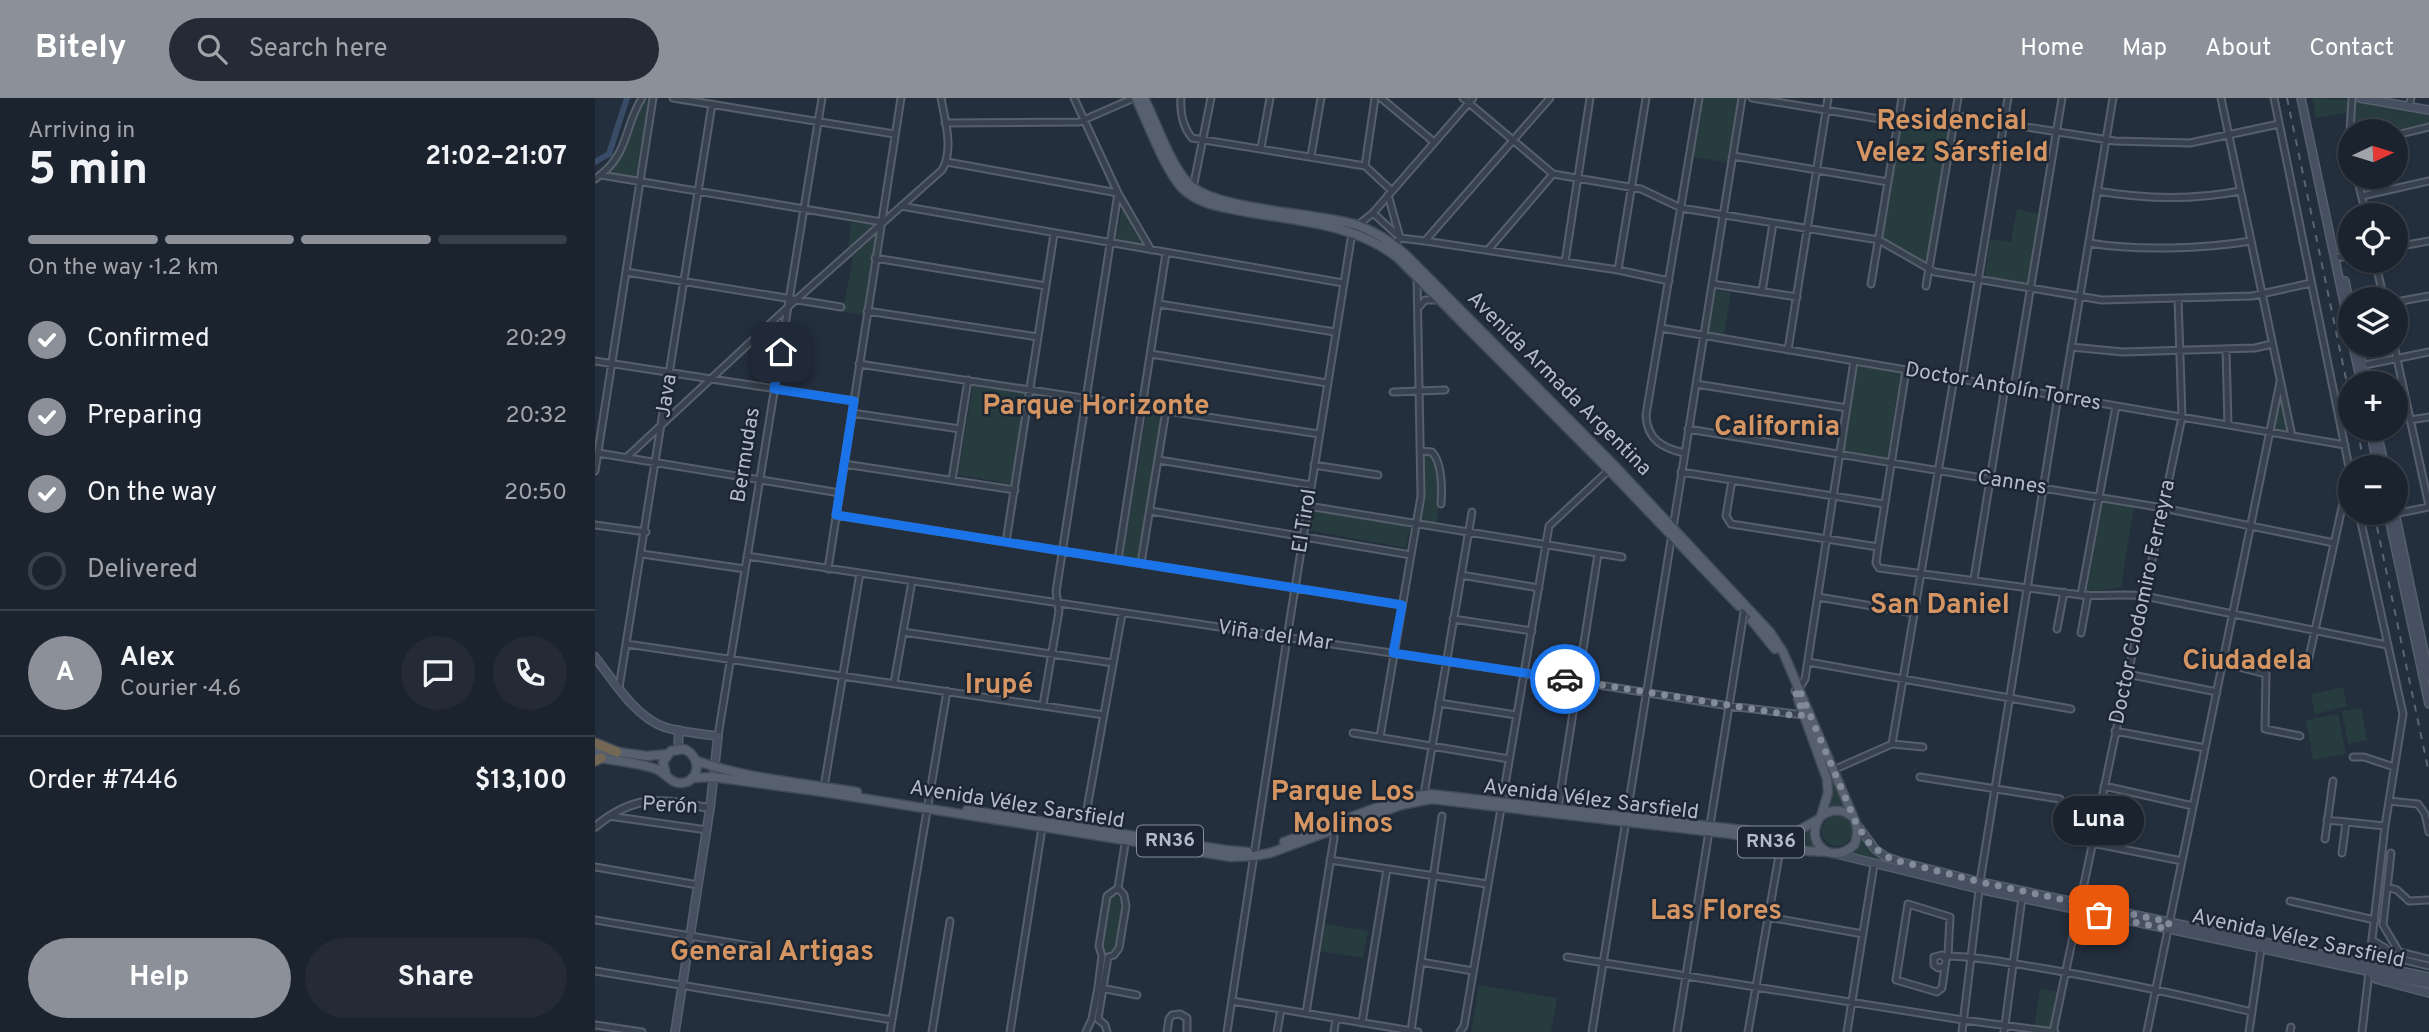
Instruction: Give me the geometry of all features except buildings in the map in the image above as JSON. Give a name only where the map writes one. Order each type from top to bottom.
[{"type":"highway","points":[[595,743],[617,752]]},
{"type":"main road","name":"Avenida Armada Argentina","points":[[1135,98],[1174,176],[1196,199],[1219,207],[1355,229],[1383,247],[1417,277],[1672,530],[1781,657],[1855,821]]},
{"type":"main road","points":[[1144,98],[1181,173],[1193,188]]},
{"type":"main road","points":[[2303,98],[2342,287]]},
{"type":"main road","points":[[2360,98],[2410,102],[2429,110]]},
{"type":"main road","name":"Avenida Armada Argentina","points":[[1193,188],[1219,200],[1355,229],[1397,241],[1770,632],[1789,663],[1804,715],[1827,776],[1828,793],[1820,817]]},
{"type":"main road","points":[[2337,258],[2345,287]]},
{"type":"main road","points":[[2358,357],[2360,371]]},
{"type":"main road","points":[[2360,366],[2362,371]]},
{"type":"main road","points":[[2393,525],[2429,704]]},
{"type":"main road","points":[[2394,525],[2429,676]]},
{"type":"main road","points":[[595,657],[648,719],[661,726],[718,736]]},
{"type":"main road","points":[[595,749],[647,756],[668,754],[678,749],[679,730]]},
{"type":"main road","name":"Bermudas","points":[[675,1032],[707,830],[718,736]]},
{"type":"main road","name":"RN36","points":[[678,749],[688,751],[697,761]]},
{"type":"main road","points":[[666,775],[663,762],[668,754]]},
{"type":"main road","name":"RN36","points":[[597,759],[653,767],[672,781],[681,783],[692,778]]},
{"type":"main road","points":[[692,778],[697,770],[697,761]]},
{"type":"main road","name":"Avenida Vélez Sarsfield","points":[[697,761],[713,772],[1231,857],[1255,854],[1424,799],[1557,808],[1625,819]]},
{"type":"main road","name":"Avenida Vélez Sarsfield","points":[[692,778],[713,772],[824,787],[1042,828],[1083,831]]},
{"type":"main road","name":"Avenida Vélez Sarsfield","points":[[1333,827],[1400,799],[1423,794],[1445,794],[1501,805],[1625,819],[1785,834],[1801,830],[1820,817]]},
{"type":"main road","name":"RN36","points":[[1837,810],[1847,813],[1855,821],[1858,835],[1854,845],[1846,851],[1830,853],[1816,839],[1815,831],[1820,817],[1837,810]]},
{"type":"main road","name":"Avenida Vélez Sarsfield","points":[[1855,821],[1871,846],[1891,859],[2022,898],[2078,907]]},
{"type":"main road","name":"Avenida Vélez Sarsfield","points":[[1708,828],[2429,984]]},
{"type":"main road","name":"Avenida Vélez Sarsfield","points":[[2168,926],[2261,949],[2429,977]]},
{"type":"main road","points":[[2369,969],[2376,979],[2429,993]]},
{"type":"street","points":[[598,177],[622,150],[642,98]]},
{"type":"street","points":[[595,471],[653,98]]},
{"type":"street","points":[[673,98],[894,134]]},
{"type":"street","name":"Bermudas","points":[[718,736],[774,389],[788,307],[792,299],[822,98]]},
{"type":"street","points":[[828,569],[901,98]]},
{"type":"street","points":[[792,299],[937,175],[947,162],[941,98]]},
{"type":"street","points":[[1074,98],[1118,192],[1151,250]]},
{"type":"street","points":[[945,123],[1084,121],[1135,98]]},
{"type":"street","points":[[1181,98],[1181,112],[1192,138],[1365,166],[1390,193],[1397,241]]},
{"type":"street","points":[[1193,188],[1211,98]]},
{"type":"street","points":[[1261,148],[1270,98]]},
{"type":"street","points":[[1311,156],[1321,98]]},
{"type":"street","points":[[1365,166],[1375,98]]},
{"type":"street","points":[[1381,98],[1434,142]]},
{"type":"street","points":[[1463,98],[1471,100],[1553,174],[1631,187],[1646,191],[1681,208],[1879,240],[1929,270],[2110,300],[2262,295],[2311,283]]},
{"type":"street","points":[[1425,241],[1550,98]]},
{"type":"street","points":[[1565,262],[1590,98]]},
{"type":"street","points":[[1618,270],[1646,98]]},
{"type":"street","points":[[1685,453],[1670,450],[1657,443],[1647,423],[1699,98]]},
{"type":"street","points":[[1592,1032],[1742,98]]},
{"type":"street","points":[[1752,98],[1898,121],[1955,116],[2106,140],[2182,144],[2279,124]]},
{"type":"street","points":[[1788,350],[1828,98]]},
{"type":"street","points":[[1871,284],[1902,98]]},
{"type":"street","points":[[1926,286],[1958,98]]},
{"type":"street","points":[[1962,380],[2008,98]]},
{"type":"street","points":[[2014,388],[2062,98]]},
{"type":"street","points":[[1962,1032],[1979,885],[2044,488],[2080,297],[2113,98]]},
{"type":"street","points":[[2221,98],[2292,436]]},
{"type":"street","points":[[2274,98],[2347,455]]},
{"type":"street","points":[[2350,119],[2351,98]]},
{"type":"street","points":[[1355,229],[1373,213],[1471,100]]},
{"type":"street","name":"Java","points":[[619,688],[646,532],[712,104]]},
{"type":"street","points":[[2408,132],[2429,127]]},
{"type":"street","points":[[1733,156],[1888,182]]},
{"type":"street","points":[[947,162],[1118,192]]},
{"type":"street","points":[[1488,250],[1553,174]]},
{"type":"street","points":[[598,177],[882,222]]},
{"type":"street","points":[[2361,196],[2429,181]]},
{"type":"street","points":[[2360,189],[2363,203]]},
{"type":"street","points":[[2097,191],[2150,198],[2240,191]]},
{"type":"street","points":[[1043,705],[1059,611],[1056,592],[1118,192]]},
{"type":"street","points":[[900,206],[1343,283]]},
{"type":"street","points":[[1373,213],[1397,241],[1425,241],[1488,250],[1618,270],[1669,281]]},
{"type":"street","points":[[1762,292],[1773,223]]},
{"type":"street","name":"El Tirol","points":[[1227,1032],[1335,332],[1355,229]]},
{"type":"street","points":[[1006,542],[1054,234]]},
{"type":"street","points":[[2089,243],[2123,247],[2251,241]]},
{"type":"street","points":[[2408,245],[2429,241]]},
{"type":"street","points":[[1118,559],[1166,253]]},
{"type":"street","points":[[875,258],[1046,286]]},
{"type":"street","points":[[626,272],[841,307]]},
{"type":"street","points":[[1380,737],[1421,496],[1417,277]]},
{"type":"street","points":[[1712,284],[1797,297]]},
{"type":"street","points":[[2408,300],[2429,296]]},
{"type":"street","name":"Doctor Clodomiro Ferreyra","points":[[2055,1032],[2078,907],[2182,417],[2178,298]]},
{"type":"street","points":[[1417,311],[1422,302],[1440,300]]},
{"type":"street","points":[[1159,304],[1335,332]]},
{"type":"street","points":[[626,458],[788,307]]},
{"type":"street","points":[[867,311],[1038,337]]},
{"type":"street","name":"Doctor Antolín Torres","points":[[1661,328],[2345,445]]},
{"type":"street","points":[[2071,347],[2123,352],[2255,348],[2272,344]]},
{"type":"street","points":[[2226,349],[2228,425]]},
{"type":"street","points":[[2360,366],[2429,352]]},
{"type":"street","points":[[1151,354],[1327,383]]},
{"type":"street","points":[[2397,358],[2429,506],[2408,510]]},
{"type":"street","points":[[595,361],[854,401]]},
{"type":"street","points":[[1797,690],[1805,679],[1808,662],[1854,361]]},
{"type":"street","points":[[859,363],[1319,434]]},
{"type":"street","points":[[1906,370],[1878,547],[1876,563],[1879,568],[2085,595],[2123,593],[2144,596],[2387,645]]},
{"type":"street","points":[[1892,744],[1954,378]]},
{"type":"street","points":[[952,480],[968,380]]},
{"type":"street","points":[[2147,1032],[2280,383]]},
{"type":"street","points":[[1696,384],[1847,408]]},
{"type":"street","points":[[1974,579],[2005,387]]},
{"type":"street","points":[[1393,392],[1445,390]]},
{"type":"street","points":[[2081,633],[2098,497],[2116,406]]},
{"type":"street","points":[[1141,563],[1166,410]]},
{"type":"street","points":[[852,413],[960,429]]},
{"type":"street","points":[[2410,420],[2429,417]]},
{"type":"street","name":"Cannes","points":[[1688,429],[2163,508],[2334,543]]},
{"type":"street","points":[[1420,451],[1432,452],[1436,456],[1441,504]]},
{"type":"street","points":[[598,453],[840,493]]},
{"type":"street","points":[[1159,460],[1311,485]]},
{"type":"street","points":[[844,464],[1015,490]]},
{"type":"street","points":[[1314,465],[1378,475]]},
{"type":"street","points":[[1460,1032],[1464,1026],[1516,715],[1552,522],[1609,470]]},
{"type":"street","points":[[1681,472],[1884,504]]},
{"type":"street","points":[[1732,480],[1726,516],[1731,524],[1878,547]]},
{"type":"street","points":[[1308,506],[1622,557]]},
{"type":"street","points":[[1151,511],[1411,555]]},
{"type":"street","points":[[1423,794],[1472,512]]},
{"type":"street","points":[[836,515],[1402,605]]},
{"type":"street","points":[[595,525],[646,532]]},
{"type":"street","points":[[2308,662],[2338,525]]},
{"type":"street","points":[[2362,525],[2402,707],[2402,729],[2385,826],[2362,1032]]},
{"type":"street","points":[[642,554],[745,569]]},
{"type":"street","points":[[1557,808],[1598,554]]},
{"type":"street","name":"Viña del Mar","points":[[747,556],[1729,706],[1804,715]]},
{"type":"street","points":[[824,787],[860,573]]},
{"type":"street","points":[[1461,575],[1539,588]]},
{"type":"street","points":[[894,683],[912,581]]},
{"type":"street","points":[[2057,629],[2064,592]]},
{"type":"street","points":[[1818,597],[1914,613]]},
{"type":"street","points":[[1677,1032],[1744,612]]},
{"type":"street","points":[[1083,831],[1122,614]]},
{"type":"street","points":[[1453,619],[1532,631]]},
{"type":"street","points":[[903,632],[1113,663]]},
{"type":"street","points":[[627,644],[1104,715]]},
{"type":"street","points":[[1808,662],[2071,709]]},
{"type":"street","points":[[2223,663],[2266,674],[2264,726],[2300,736]]},
{"type":"street","points":[[2127,674],[2217,692]]},
{"type":"street","points":[[890,1032],[947,691]]},
{"type":"street","points":[[1439,703],[1516,715]]},
{"type":"street","points":[[2115,731],[2205,748]]},
{"type":"street","points":[[1353,733],[1509,759]]},
{"type":"street","points":[[1827,776],[1833,769],[1892,744],[1923,747]]},
{"type":"street","points":[[2353,757],[2364,757],[2394,766]]},
{"type":"street","points":[[1920,777],[2060,799]]},
{"type":"street","points":[[2325,839],[2333,781]]},
{"type":"street","points":[[2104,786],[2193,806]]},
{"type":"street","name":"Perón","points":[[595,827],[628,805],[652,801],[710,808]]},
{"type":"street","points":[[2389,801],[2419,804],[2425,814],[2429,832]]},
{"type":"street","points":[[609,816],[707,830]]},
{"type":"street","points":[[1232,1001],[1336,1018],[1382,1029],[1414,1031],[1442,817]]},
{"type":"street","points":[[2327,820],[2385,826]]},
{"type":"street","points":[[2342,853],[2346,822]]},
{"type":"street","points":[[1306,1013],[1333,827]]},
{"type":"street","points":[[1010,1032],[1042,828]]},
{"type":"street","points":[[1086,1032],[1095,1019],[1105,957],[1099,946],[1107,896],[1118,888],[1126,838]]},
{"type":"street","points":[[2092,843],[2182,861]]},
{"type":"street","points":[[1748,1032],[1781,844]]},
{"type":"street","points":[[2391,853],[2384,930],[2399,952],[2429,959]]},
{"type":"street","points":[[1330,860],[1487,884]]},
{"type":"street","points":[[1847,1032],[1874,865]]},
{"type":"street","points":[[595,867],[698,885]]},
{"type":"street","points":[[1362,1023],[1387,869]]},
{"type":"street","points":[[2387,887],[2397,890],[2409,901],[2429,900]]},
{"type":"street","points":[[1105,957],[1114,955],[1119,948],[1126,906],[1124,895],[1118,888]]},
{"type":"street","points":[[2005,1029],[2022,898]]},
{"type":"street","points":[[2290,901],[2375,920]]},
{"type":"street","points":[[1908,904],[1950,917],[1944,966],[1940,991],[1896,980],[1908,904]]},
{"type":"street","points":[[1768,917],[1863,934]]},
{"type":"street","points":[[595,920],[755,947],[764,956]]},
{"type":"street","points":[[932,1032],[950,921]]},
{"type":"street","points":[[2372,940],[2385,948],[2392,957],[2429,966]]},
{"type":"street","points":[[2249,1032],[2261,949]]},
{"type":"street","points":[[1944,966],[1938,968],[1932,961],[1935,955],[2065,972],[2156,989],[2252,1012]]},
{"type":"street","points":[[1567,957],[2005,1029],[2055,1032]]},
{"type":"street","points":[[1421,962],[1473,971]]},
{"type":"street","points":[[595,971],[892,1020]]},
{"type":"street","points":[[1100,988],[1137,995]]},
{"type":"street","points":[[1277,1032],[1281,1009]]},
{"type":"street","points":[[1167,1032],[1169,1019],[1172,1015],[1180,1014],[1187,1018],[1187,1032]]},
{"type":"street","points":[[1334,1032],[1336,1018]]},
{"type":"street","points":[[1095,1019],[1105,1025],[1107,1032]]},
{"type":"street","points":[[595,1025],[642,1032]]},
{"type":"green space","points":[[1701,98],[1740,98],[1729,163],[1693,157]]},
{"type":"green space","points":[[2312,98],[2347,100],[2350,112],[2316,118]]},
{"type":"green space","points":[[647,100],[649,101],[636,175],[631,178],[614,175],[612,170]]},
{"type":"green space","points":[[2355,101],[2429,113],[2429,124],[2408,129],[2408,119],[2354,119]]},
{"type":"green space","points":[[1952,121],[1927,266],[1883,238],[1901,125]]},
{"type":"green space","points":[[1122,208],[1143,247],[1116,242]]},
{"type":"green space","points":[[2017,209],[2040,214],[2028,283],[2025,284],[1985,275],[1990,239],[2011,242]]},
{"type":"green space","points":[[851,222],[873,225],[872,229],[848,249]]},
{"type":"green space","points":[[877,234],[865,315],[843,312],[853,256]]},
{"type":"green space","points":[[1714,290],[1731,293],[1724,336],[1706,333]]},
{"type":"green space","points":[[1858,364],[1901,370],[1887,459],[1844,452]]},
{"type":"green space","points":[[973,384],[1027,393],[1012,484],[958,475]]},
{"type":"green space","points":[[2280,399],[2287,432],[2274,429]]},
{"type":"green space","points":[[1147,410],[1163,412],[1139,560],[1123,558]]},
{"type":"green space","points":[[1421,454],[1433,455],[1435,459],[1440,495],[1436,526],[1418,523]]},
{"type":"green space","points":[[2103,501],[2134,507],[2121,587],[2087,590]]},
{"type":"green space","points":[[1310,509],[1410,527],[1406,548],[1307,530]]},
{"type":"green space","points":[[2343,687],[2347,706],[2315,714],[2311,694]]},
{"type":"green space","points":[[2361,708],[2367,740],[2348,744],[2342,711]]},
{"type":"green space","points":[[2338,714],[2346,754],[2313,760],[2306,720]]},
{"type":"green space","points":[[1832,775],[1847,809],[1836,806],[1826,810]]},
{"type":"green space","points":[[1837,816],[1848,820],[1852,831],[1848,842],[1837,846],[1826,842],[1822,831],[1826,820]]},
{"type":"green space","points":[[1810,830],[1816,848],[1754,834],[1785,837]]},
{"type":"green space","points":[[1859,838],[1882,859],[1976,883],[1976,886],[1846,855],[1852,852]]},
{"type":"green space","points":[[1114,896],[1118,896],[1122,903],[1115,948],[1111,954],[1104,953],[1103,946],[1109,903]]},
{"type":"green space","points":[[1325,924],[1368,931],[1363,958],[1320,951]]},
{"type":"green space","points":[[1479,985],[1557,998],[1551,1032],[1471,1032]]},
{"type":"green space","points":[[2040,989],[2058,992],[2053,1032],[2034,1028]]},
{"type":"waterway","points":[[595,162],[609,154],[627,98]]},
{"type":"railway","points":[[2287,98],[2344,371]]},
{"type":"railway","points":[[2360,441],[2362,455]]},
{"type":"railway","points":[[2377,525],[2429,773]]},
{"type":"way so far","points":[[1565,679],[1797,716],[1804,715],[1795,691],[1799,689],[1857,825],[1868,842],[1881,854],[1901,862],[1980,882],[2169,922],[2168,929],[2099,915]]},
{"type":"place","name":"Luna","points":[[2099,915]]},
{"type":"district","name":"Residencial Velez Sársfield","points":[[1952,138]]},
{"type":"district","name":"Parque Horizonte","points":[[1096,407]]},
{"type":"district","name":"California","points":[[1777,428]]},
{"type":"district","name":"San Daniel","points":[[1940,606]]},
{"type":"district","name":"Ciudadela","points":[[2247,662]]},
{"type":"district","name":"Irupé","points":[[999,686]]},
{"type":"district","name":"Parque Los Molinos","points":[[1343,809]]},
{"type":"district","name":"Las Flores","points":[[1716,912]]},
{"type":"district","name":"General Artigas","points":[[772,953]]},
{"type":"route","points":[[781,352],[774,389],[854,401],[836,515],[1402,605],[1393,653],[1565,679]]}]
